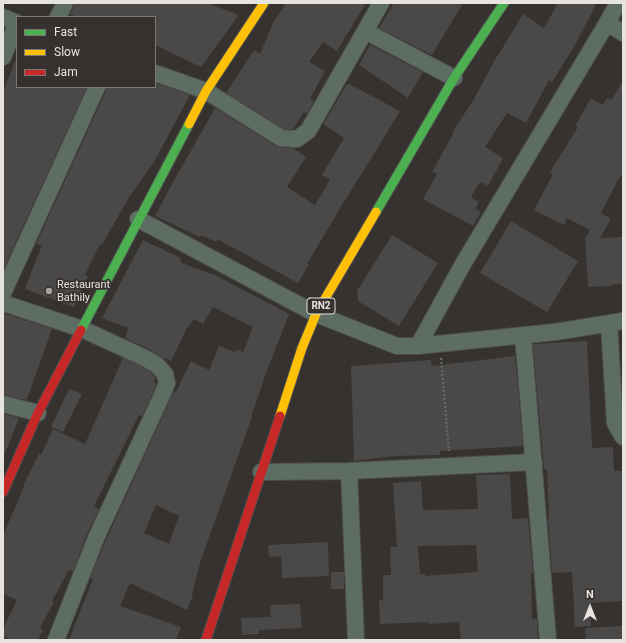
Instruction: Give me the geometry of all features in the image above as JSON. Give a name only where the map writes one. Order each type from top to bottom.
[{"type":"main road","points":[[3,492],[38,413],[206,91],[264,3]]},
{"type":"main road","name":"RN2","points":[[206,640],[302,348],[316,314],[454,78],[504,3]]},
{"type":"street","points":[[58,16],[65,3]]},
{"type":"street","points":[[156,73],[206,91],[282,138],[297,139],[308,131],[381,3]]},
{"type":"street","points":[[418,346],[463,264],[618,3]]},
{"type":"street","points":[[3,17],[16,23]]},
{"type":"street","points":[[607,23],[623,33]]},
{"type":"street","points":[[3,57],[16,25]]},
{"type":"street","points":[[365,31],[454,78]]},
{"type":"street","points":[[3,293],[97,88]]},
{"type":"street","points":[[138,219],[316,314],[397,346],[418,346],[555,332],[616,322],[615,423],[623,437]]},
{"type":"street","points":[[3,303],[82,329],[145,358],[157,365],[165,374],[167,383],[96,538],[56,640]]},
{"type":"street","points":[[523,335],[548,640]]},
{"type":"street","points":[[3,404],[38,413]]},
{"type":"street","points":[[261,472],[349,471],[534,462]]},
{"type":"street","points":[[349,471],[356,640]]},
{"type":"path","points":[[440,344],[451,466]]},
{"type":"building","points":[[74,3],[207,3],[239,15],[201,67],[156,45],[156,16],[74,16],[70,14],[74,7]]},
{"type":"building","points":[[286,3],[366,3],[337,51],[323,42],[309,62],[325,71],[310,99],[314,101],[307,114],[304,112],[293,129],[284,129],[226,93],[254,50],[260,54],[273,23]]},
{"type":"building","points":[[394,3],[463,3],[432,55],[379,28]]},
{"type":"building","points":[[558,3],[597,3],[575,45],[552,82],[549,80],[526,123],[507,113],[485,147],[503,158],[488,186],[480,182],[471,197],[479,202],[475,209],[481,212],[473,226],[423,199],[437,174],[432,172],[454,132],[453,131],[474,99],[497,56],[523,14],[544,28]]},
{"type":"building","points":[[370,45],[423,72],[408,98],[359,65]]},
{"type":"building","points":[[16,59],[16,88],[87,88],[3,270],[3,92]]},
{"type":"building","points":[[623,80],[623,173],[601,213],[611,219],[600,238],[623,237],[623,284],[588,287],[585,239],[590,230],[567,218],[564,225],[534,210],[553,174],[550,172],[578,127],[575,126],[591,98],[603,105],[607,98],[612,100]]},
{"type":"building","points":[[156,83],[190,95],[154,162],[128,199],[102,245],[100,244],[85,275],[88,276],[74,307],[25,289],[42,245],[36,244],[106,91],[106,88],[156,88]]},
{"type":"building","points":[[347,84],[400,111],[307,264],[309,264],[298,283],[217,239],[216,242],[201,235],[200,237],[155,216],[215,108],[276,146],[293,148],[306,157],[287,187],[315,205],[330,180],[322,175],[344,138],[323,124]]},
{"type":"building","points":[[511,221],[578,261],[547,312],[480,273]]},
{"type":"building","points":[[392,235],[438,263],[399,326],[358,301],[357,291]]},
{"type":"building","points":[[143,240],[181,258],[180,262],[215,275],[289,314],[266,373],[252,417],[200,563],[193,595],[187,610],[130,583],[120,606],[181,627],[176,640],[69,640],[93,579],[90,578],[105,542],[174,391],[176,392],[191,361],[209,370],[219,346],[235,352],[238,349],[243,352],[253,327],[213,307],[203,324],[194,319],[187,328],[171,361],[165,358],[164,359],[149,349],[125,338],[128,328],[102,318]],"holes":[[[156,505],[179,516],[169,544],[144,533]]]},
{"type":"building","points":[[3,313],[52,329],[26,400],[3,395]]},
{"type":"building","points":[[587,341],[592,448],[613,447],[614,471],[623,471],[623,601],[589,603],[591,626],[575,627],[572,572],[552,573],[548,518],[547,469],[544,469],[533,344]]},
{"type":"building","points":[[515,356],[523,446],[440,451],[440,455],[394,456],[354,461],[351,366],[431,360],[432,366]]},
{"type":"building","points":[[123,358],[151,372],[156,378],[153,382],[157,384],[142,416],[139,415],[94,506],[99,509],[87,534],[73,572],[69,570],[52,601],[54,602],[40,628],[43,630],[38,640],[11,640],[3,636],[3,629],[17,600],[3,594],[3,535],[24,487],[23,486],[39,454],[41,455],[53,429],[85,444]]},
{"type":"building","points":[[69,389],[82,394],[63,432],[51,427]]},
{"type":"building","points":[[3,414],[19,418],[4,456],[3,456]]},
{"type":"building","points":[[510,474],[512,519],[528,518],[533,573],[531,573],[532,619],[537,619],[538,640],[461,640],[459,622],[429,624],[429,622],[380,624],[379,600],[383,600],[383,575],[391,575],[390,547],[397,547],[393,483],[421,481],[423,510],[478,509],[476,475]],"holes":[[[476,545],[478,572],[425,576],[425,574],[420,574],[418,546]]]},
{"type":"building","points":[[328,542],[329,576],[282,578],[281,556],[269,557],[268,545]]},
{"type":"building","points":[[331,572],[344,572],[344,589],[331,589]]},
{"type":"building","points":[[300,604],[302,628],[259,630],[259,634],[242,635],[241,618],[271,617],[270,605]]},
{"type":"building","points":[[623,626],[623,640],[586,640],[585,628]]},
{"type":"traffic: fast","points":[[376,212],[454,78],[504,3]]},
{"type":"traffic: fast","points":[[81,330],[189,124]]},
{"type":"traffic: slow","points":[[189,124],[206,91],[264,3]]},
{"type":"traffic: slow","points":[[280,416],[302,348],[316,314],[376,212]]},
{"type":"traffic: jam","points":[[3,492],[38,413],[81,330]]},
{"type":"traffic: jam","points":[[206,640],[280,416]]},
{"type":"place","name":"Restaurant Bathily","points":[[49,291]]}]
